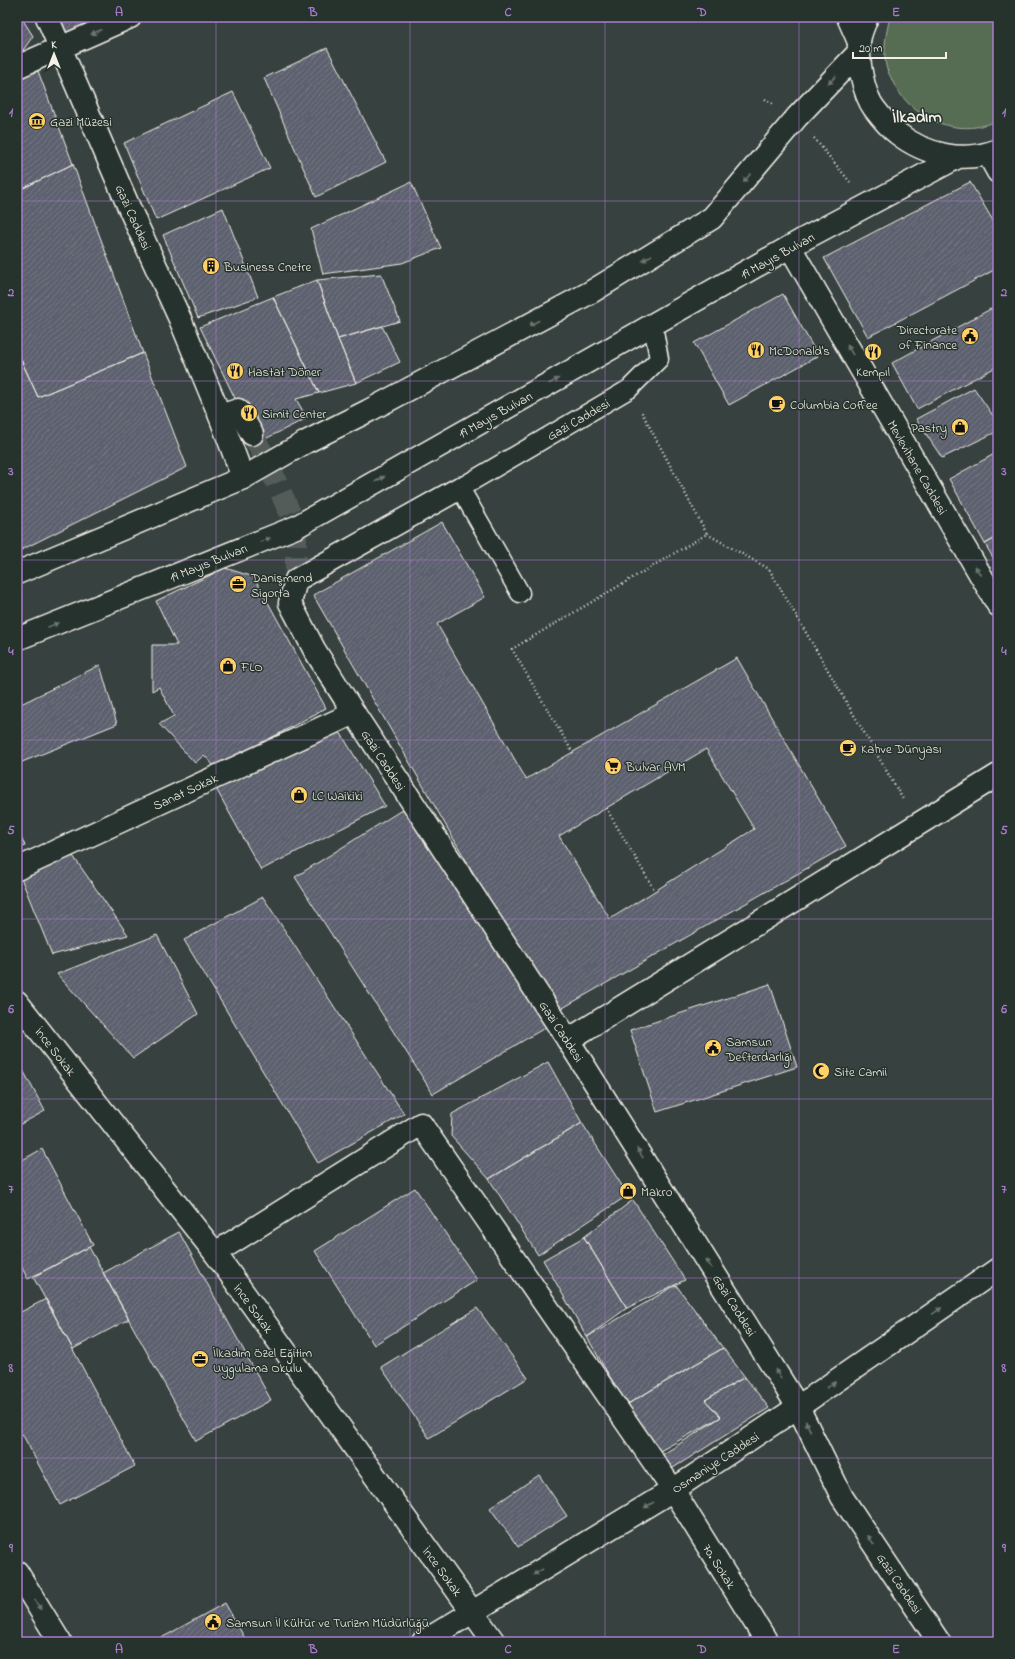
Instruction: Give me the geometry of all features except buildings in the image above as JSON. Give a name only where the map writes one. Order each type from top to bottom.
[{"type":"street","name":"Gazi Caddesi","points":[[47,17],[62,48],[131,212],[180,319],[220,416],[242,478]]},
{"type":"street","points":[[17,67],[130,17]]},
{"type":"street","points":[[848,17],[859,47],[861,76],[874,107],[896,133],[925,150],[958,157],[995,159]]},
{"type":"street","points":[[17,573],[242,478],[306,442],[591,292],[712,218],[797,117],[859,47],[867,17]]},
{"type":"street","name":"19 Mayıs Bulvarı","points":[[17,639],[296,527],[790,247],[958,157]]},
{"type":"street","name":"Mevlevihane Caddesi","points":[[790,247],[998,605]]},
{"type":"street","points":[[220,416],[238,410],[252,434]]},
{"type":"street","name":"Gazi Caddesi","points":[[460,488],[296,580],[290,604],[314,649],[354,713],[568,1040],[798,1407],[842,1497],[939,1642]]},
{"type":"street","name":"Sanat Sokak","points":[[17,869],[354,713]]},
{"type":"street","points":[[568,1040],[998,775]]},
{"type":"street","name":"İnce Sokak","points":[[17,1002],[215,1254],[494,1642]]},
{"type":"street","name":"70. Sokak","points":[[215,1254],[421,1124],[673,1490],[767,1642]]},
{"type":"street","name":"Osmaniye Caddesi","points":[[423,1642],[673,1490],[798,1407],[998,1269]]},
{"type":"street","points":[[17,1572],[60,1642]]},
{"type":"lane","name":"Gazi Caddesi","points":[[460,488],[629,389],[659,359],[653,325]]},
{"type":"lane","points":[[460,488],[520,593]]},
{"type":"path","points":[[765,99],[797,117],[869,205]]},
{"type":"path","points":[[629,389],[707,534],[769,569],[917,825]]},
{"type":"path","points":[[572,753],[512,649],[707,534]]},
{"type":"path","points":[[606,808],[655,891]]},
{"type":"green space","points":[[890,17],[998,17],[998,120],[983,126],[968,128],[952,126],[937,122],[923,115],[911,106],[900,94],[886,66],[885,41]]},
{"type":"tunnel","points":[[252,434],[268,463],[296,527],[296,580]]},
{"type":"place","name":"Gazi Müzesi","points":[[37,121]]},
{"type":"place","name":"Business Cnetre","points":[[211,266]]},
{"type":"place","name":"Directorate of Finance","points":[[970,336]]},
{"type":"place","name":"McDonald's","points":[[756,350]]},
{"type":"place","name":"Kempıl","points":[[873,352]]},
{"type":"place","name":"Hastat Döner","points":[[235,371]]},
{"type":"place","name":"Columbia Coffee","points":[[777,404]]},
{"type":"place","name":"Simit Center","points":[[249,413]]},
{"type":"place","name":"Pastry","points":[[960,427]]},
{"type":"place","name":"Danişmend Sigorta","points":[[238,584]]},
{"type":"place","name":"FLO","points":[[228,666]]},
{"type":"place","name":"Kahve Dünyası","points":[[848,748]]},
{"type":"place","name":"Bulvar AVM","points":[[613,766]]},
{"type":"place","name":"LC Waikiki","points":[[299,795]]},
{"type":"place","name":"Samsun Defterdarlığı","points":[[713,1048]]},
{"type":"place","name":"Site Camii","points":[[821,1071]]},
{"type":"place","name":"Makro","points":[[628,1191]]},
{"type":"place","name":"İlkadım Özel Eğitim Uygulama Okulu","points":[[200,1359]]},
{"type":"place","name":"Samsun İl Kültür ve Turizm Müdürlüğü","points":[[213,1622]]},
{"type":"district","name":"İlkadım","points":[[917,116]]}]
